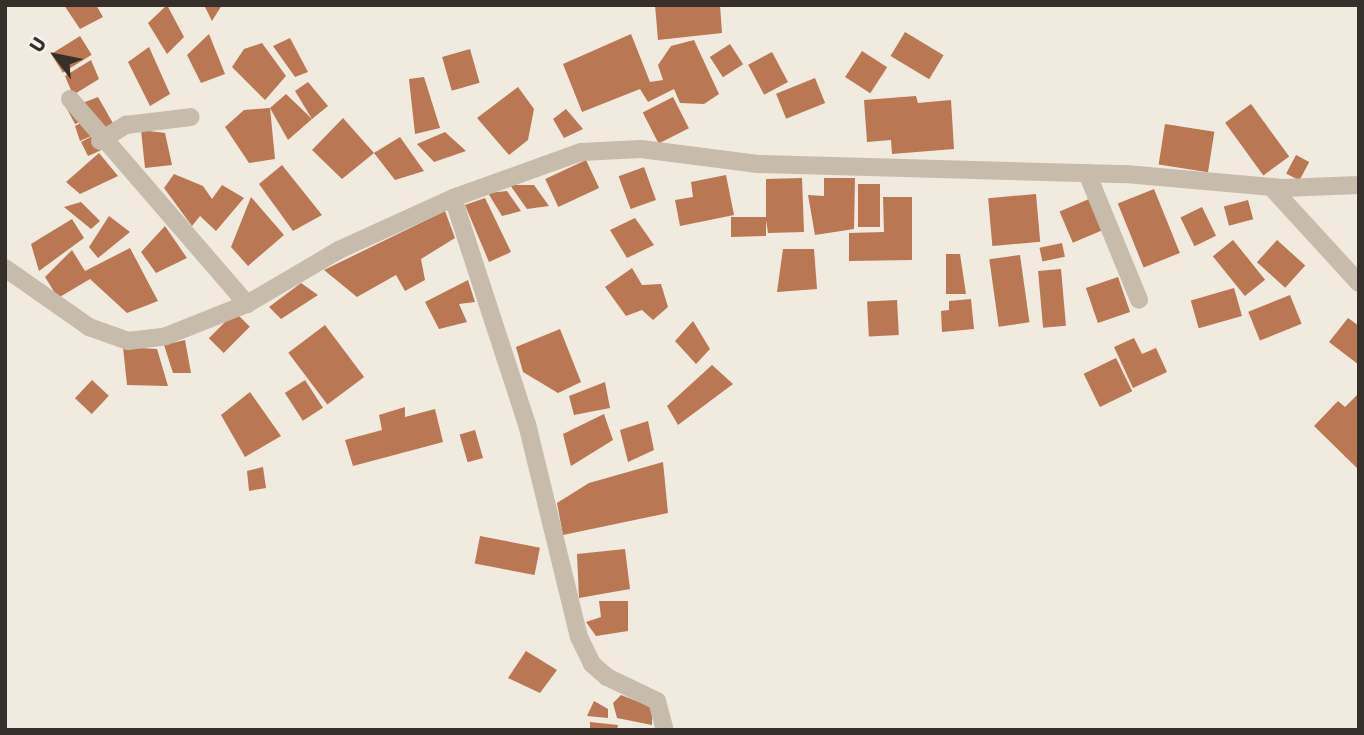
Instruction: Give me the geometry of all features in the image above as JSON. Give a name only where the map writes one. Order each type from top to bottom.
[{"type":"street","points":[[69,99],[100,141],[247,304]]},
{"type":"street","points":[[100,141],[126,125],[191,117]]},
{"type":"street","points":[[5,268],[89,327],[128,341],[166,336],[247,304],[338,250],[453,198],[581,152],[641,149],[758,164],[1087,173],[1271,187],[1359,185]]},
{"type":"street","points":[[1087,173],[1139,300]]},
{"type":"street","points":[[1271,187],[1359,283]]},
{"type":"street","points":[[453,198],[527,424],[579,637],[592,664],[607,677],[657,701],[665,730]]},
{"type":"building","points":[[64,5],[96,5],[103,17],[80,29]]},
{"type":"building","points":[[167,5],[184,37],[167,54],[148,23]]},
{"type":"building","points":[[204,5],[222,5],[212,21]]},
{"type":"building","points":[[655,5],[720,5],[722,33],[658,40]]},
{"type":"building","points":[[905,32],[944,55],[929,79],[891,56]]},
{"type":"building","points":[[209,34],[225,74],[201,83],[187,55]]},
{"type":"building","points":[[631,34],[650,82],[663,80],[658,65],[671,46],[694,40],[719,94],[704,104],[680,103],[674,89],[648,102],[640,89],[582,112],[563,64]]},
{"type":"building","points":[[80,36],[92,55],[63,73],[51,54]]},
{"type":"building","points":[[290,38],[308,72],[295,77],[273,46]]},
{"type":"building","points":[[262,43],[286,76],[265,100],[232,67],[244,49]]},
{"type":"building","points":[[730,44],[743,64],[723,77],[710,57]]},
{"type":"building","points":[[149,47],[170,94],[150,106],[128,62]]},
{"type":"building","points":[[470,49],[480,83],[452,91],[442,57]]},
{"type":"building","points":[[862,51],[887,67],[870,93],[845,77]]},
{"type":"building","points":[[772,52],[788,82],[764,95],[748,65]]},
{"type":"building","points":[[91,60],[99,79],[73,95],[65,76]]},
{"type":"building","points":[[424,77],[440,128],[415,134],[409,79]]},
{"type":"building","points":[[815,78],[825,103],[786,119],[776,94]]},
{"type":"building","points":[[308,82],[328,106],[312,119],[295,91]]},
{"type":"building","points":[[518,87],[534,109],[528,140],[509,155],[477,118]]},
{"type":"building","points":[[286,94],[312,119],[288,140],[270,108]]},
{"type":"building","points":[[916,96],[918,103],[951,100],[954,149],[892,154],[891,140],[867,142],[864,100]]},
{"type":"building","points":[[98,97],[114,125],[115,144],[88,156],[81,142],[100,132],[80,141],[75,126],[94,116],[75,124],[67,109]]},
{"type":"building","points":[[673,97],[689,128],[659,144],[643,112]]},
{"type":"building","points":[[1251,104],[1289,157],[1263,175],[1225,123]]},
{"type":"building","points":[[270,108],[275,159],[249,163],[225,127],[244,110]]},
{"type":"building","points":[[566,109],[583,129],[564,138],[553,119]]},
{"type":"building","points":[[343,118],[374,153],[342,179],[312,150]]},
{"type":"building","points":[[1165,124],[1214,132],[1208,172],[1159,164]]},
{"type":"building","points":[[141,130],[165,133],[172,165],[145,168]]},
{"type":"building","points":[[445,132],[466,151],[434,162],[417,144]]},
{"type":"building","points":[[400,137],[424,171],[395,180],[374,153]]},
{"type":"building","points":[[99,153],[118,176],[80,194],[66,182]]},
{"type":"building","points":[[1296,155],[1309,162],[1299,181],[1286,174]]},
{"type":"building","points":[[586,160],[599,188],[558,207],[545,179]]},
{"type":"building","points":[[282,165],[322,215],[293,231],[259,184]]},
{"type":"building","points":[[644,167],[656,200],[631,209],[619,176]]},
{"type":"building","points":[[174,174],[203,186],[212,199],[222,185],[244,198],[216,231],[200,216],[192,226],[164,188]]},
{"type":"building","points":[[726,175],[734,215],[680,226],[675,200],[693,197],[691,182]]},
{"type":"building","points":[[802,178],[804,232],[768,233],[766,220],[766,236],[731,237],[731,217],[766,217],[766,179]]},
{"type":"building","points":[[824,178],[855,178],[854,229],[815,235],[808,195],[824,196]]},
{"type":"building","points":[[858,184],[880,184],[880,227],[858,227]]},
{"type":"building","points":[[510,185],[534,185],[549,206],[527,209]]},
{"type":"building","points":[[1154,189],[1180,253],[1144,268],[1118,204]]},
{"type":"building","points":[[507,191],[521,211],[502,216],[488,193]]},
{"type":"building","points":[[1036,194],[1040,242],[992,246],[988,198]]},
{"type":"building","points":[[251,197],[284,235],[248,266],[231,247]]},
{"type":"building","points":[[883,197],[912,197],[912,260],[849,261],[849,233],[884,232]]},
{"type":"building","points":[[485,198],[511,252],[489,262],[465,205]]},
{"type":"building","points":[[1089,199],[1102,230],[1073,243],[1060,212]]},
{"type":"building","points":[[1248,200],[1253,219],[1229,226],[1224,206]]},
{"type":"building","points":[[81,202],[100,221],[91,229],[64,207]]},
{"type":"building","points":[[1202,207],[1216,236],[1194,246],[1180,218]]},
{"type":"building","points":[[445,211],[455,238],[421,259],[425,280],[405,291],[396,275],[357,297],[324,270]]},
{"type":"building","points":[[109,216],[130,232],[98,258],[89,247]]},
{"type":"building","points":[[635,218],[654,245],[627,258],[610,230]]},
{"type":"building","points":[[72,219],[84,238],[39,271],[31,244]]},
{"type":"building","points":[[165,226],[187,258],[156,273],[141,252]]},
{"type":"building","points":[[1233,240],[1265,280],[1245,296],[1213,256]]},
{"type":"building","points":[[1277,240],[1305,265],[1285,288],[1257,262]]},
{"type":"building","points":[[1062,243],[1065,257],[1042,261],[1040,248]]},
{"type":"building","points":[[130,248],[158,301],[127,313],[90,279],[58,298],[45,277],[72,250],[85,271]]},
{"type":"building","points":[[783,249],[814,249],[817,289],[777,292]]},
{"type":"building","points":[[946,254],[960,254],[966,294],[946,294]]},
{"type":"building","points":[[1020,255],[1029,322],[999,327],[989,259]]},
{"type":"building","points":[[632,268],[642,285],[661,284],[668,307],[653,320],[642,310],[626,316],[605,287]]},
{"type":"building","points":[[1061,269],[1066,326],[1043,328],[1038,271]]},
{"type":"building","points":[[1118,277],[1130,312],[1098,323],[1086,288]]},
{"type":"building","points":[[468,280],[475,302],[459,304],[467,322],[439,329],[425,302]]},
{"type":"building","points":[[301,283],[318,295],[281,319],[269,307]]},
{"type":"building","points":[[1234,288],[1242,316],[1199,328],[1191,300]]},
{"type":"building","points":[[1290,295],[1302,324],[1260,341],[1248,312]]},
{"type":"building","points":[[971,299],[974,329],[942,332],[941,311],[949,310],[949,301]]},
{"type":"building","points":[[897,300],[899,335],[869,337],[867,302]]},
{"type":"building","points":[[235,312],[250,327],[224,353],[209,338]]},
{"type":"building","points":[[1348,318],[1359,326],[1359,365],[1329,342]]},
{"type":"building","points":[[693,321],[710,349],[696,364],[675,341]]},
{"type":"building","points":[[325,325],[364,377],[327,405],[288,353]]},
{"type":"building","points":[[560,329],[581,382],[558,393],[523,372],[516,347]]},
{"type":"building","points":[[1134,338],[1142,354],[1156,348],[1167,372],[1133,388],[1114,347]]},
{"type":"building","points":[[185,340],[191,373],[173,373],[164,345]]},
{"type":"building","points":[[123,347],[157,349],[168,386],[127,385]]},
{"type":"building","points":[[1116,358],[1132,391],[1100,407],[1084,374]]},
{"type":"building","points":[[712,365],[733,384],[678,425],[667,406]]},
{"type":"building","points":[[92,380],[109,396],[92,414],[75,398]]},
{"type":"building","points":[[305,380],[323,408],[303,421],[285,393]]},
{"type":"building","points":[[605,382],[610,408],[574,415],[569,396]]},
{"type":"building","points":[[250,392],[281,436],[245,457],[221,415]]},
{"type":"building","points":[[1359,393],[1359,470],[1314,426],[1338,401],[1345,407]]},
{"type":"building","points":[[405,407],[405,417],[435,409],[443,442],[353,466],[345,440],[382,430],[379,415]]},
{"type":"building","points":[[604,414],[613,440],[571,466],[563,434]]},
{"type":"building","points":[[648,421],[654,450],[628,462],[620,430]]},
{"type":"building","points":[[475,430],[483,458],[468,462],[460,434]]},
{"type":"building","points":[[663,462],[668,513],[563,535],[557,503],[589,483]]},
{"type":"building","points":[[263,467],[266,488],[249,491],[247,471]]},
{"type":"building","points":[[480,536],[540,548],[535,575],[475,563]]},
{"type":"building","points":[[625,549],[630,589],[579,598],[577,554]]},
{"type":"building","points":[[599,601],[628,601],[628,631],[596,636],[586,622],[601,617]]},
{"type":"building","points":[[526,651],[557,670],[540,693],[508,678]]},
{"type":"building","points":[[621,695],[652,707],[652,725],[617,718],[613,703]]},
{"type":"building","points":[[594,701],[608,709],[608,718],[587,716]]},
{"type":"building","points":[[590,722],[618,725],[617,730],[590,730]]}]
